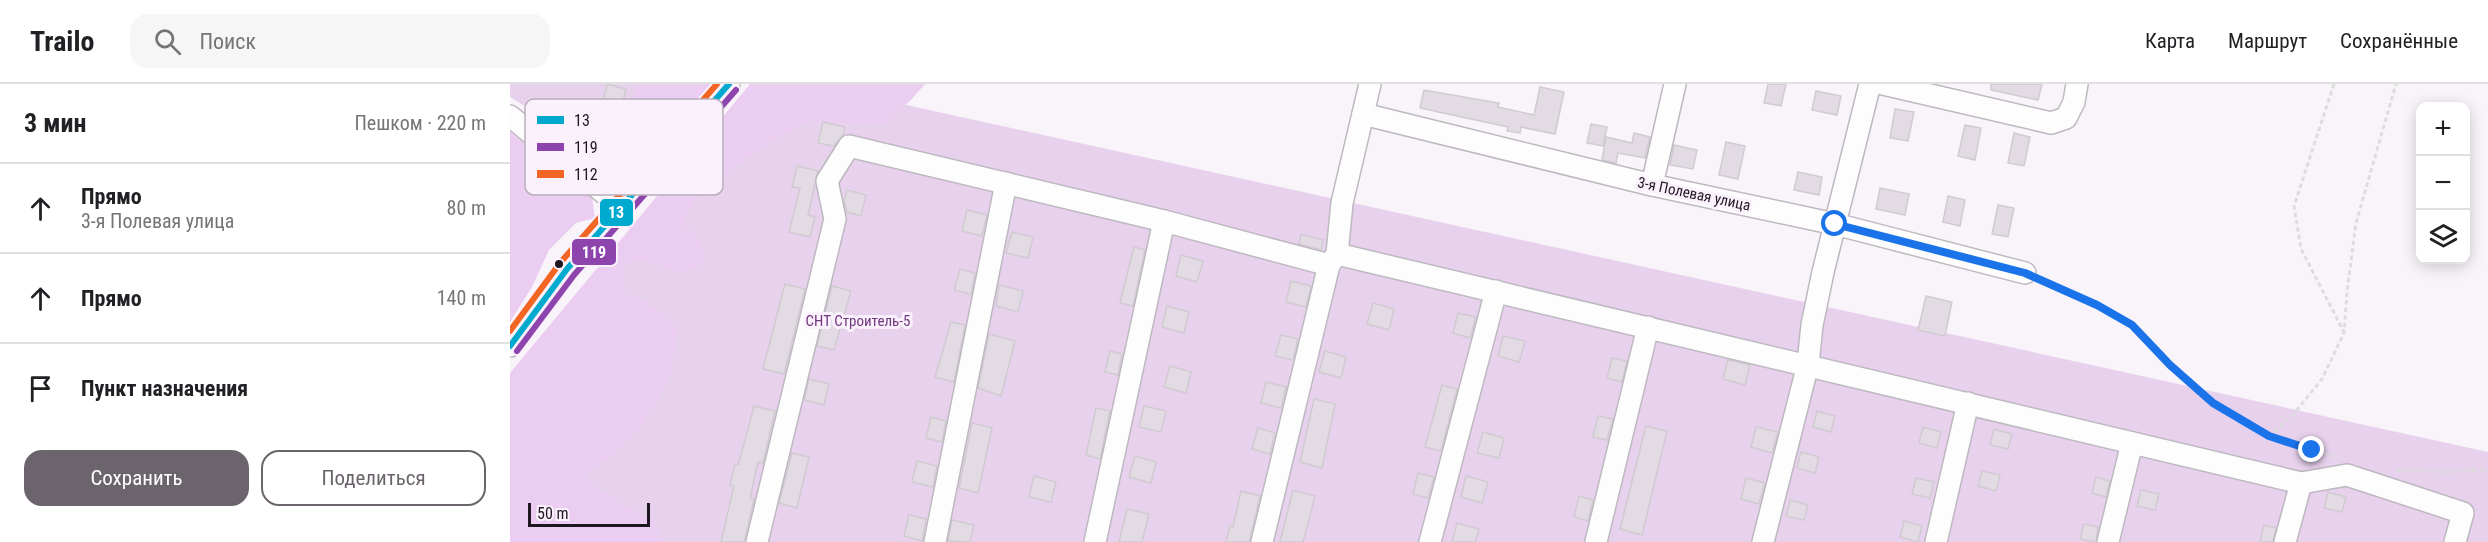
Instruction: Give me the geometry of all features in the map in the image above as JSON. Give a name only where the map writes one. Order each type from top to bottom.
[{"type":"street","points":[[716,99],[729,84]]},
{"type":"street","points":[[1262,542],[1333,260],[1342,203],[1370,84]]},
{"type":"street","points":[[1653,185],[1675,84]]},
{"type":"street","points":[[1763,542],[1808,364],[1812,325],[1870,84]]},
{"type":"street","points":[[1883,84],[2051,123],[2066,118],[2077,84]]},
{"type":"street","name":"3-я Полевая улица","points":[[1363,114],[1653,185],[1835,224],[2025,273]]},
{"type":"street","points":[[510,116],[525,128]]},
{"type":"street","points":[[757,542],[836,219],[827,182],[849,146],[1333,260],[1496,291],[2301,483],[2346,475],[2463,513],[2455,542]]},
{"type":"street","points":[[934,542],[1006,183]]},
{"type":"street","points":[[606,195],[621,207]]},
{"type":"street","points":[[510,346],[567,269],[632,195]]},
{"type":"street","points":[[1095,542],[1164,221]]},
{"type":"street","points":[[1430,542],[1496,291]]},
{"type":"street","points":[[1596,542],[1648,327]]},
{"type":"street","points":[[1936,542],[1968,403]]},
{"type":"street","points":[[2108,542],[2132,442]]},
{"type":"street","points":[[2285,542],[2301,483]]},
{"type":"path","points":[[2334,84],[2294,206],[2301,249],[2344,333]]},
{"type":"path","points":[[2269,436],[2292,416],[2322,379],[2344,333],[2356,223],[2396,84]]},
{"type":"path","points":[[2025,273],[2097,305],[2132,325],[2170,365],[2213,403],[2269,436],[2344,459]]},
{"type":"path","points":[[2397,470],[2417,472],[2488,470]]},
{"type":"green space","points":[[510,84],[666,84],[655,99],[525,99],[525,106],[510,97]]},
{"type":"green space","name":"СНТ Строитель-5","points":[[764,84],[811,84],[2488,452],[2488,542],[510,542],[510,404],[676,195],[723,195],[723,136]]},
{"type":"shaded area","points":[[639,84],[718,84],[704,99],[630,99]]},
{"type":"shaded area","points":[[750,84],[925,84],[885,123],[806,121],[750,155],[723,177],[723,117]]},
{"type":"shaded area","points":[[510,132],[525,144],[525,195],[589,195],[592,197],[595,218],[576,223],[549,250],[532,287],[510,322]]},
{"type":"shaded area","points":[[658,195],[700,195],[693,201],[682,226],[693,231],[705,251],[700,267],[678,271],[645,260],[624,266],[623,292],[641,299],[677,325],[672,369],[642,424],[610,456],[584,476],[601,491],[653,521],[663,542],[510,542],[510,373]]},
{"type":"building","points":[[607,84],[626,89],[624,99],[603,99]]},
{"type":"building","points":[[1768,84],[1786,84],[1781,106],[1764,103]]},
{"type":"building","points":[[1991,84],[2042,84],[2038,100],[1991,90]]},
{"type":"building","points":[[1540,87],[1564,92],[1555,134],[1521,127],[1520,133],[1507,131],[1508,127],[1420,108],[1424,90],[1499,103],[1498,107],[1534,115]]},
{"type":"building","points":[[1816,91],[1841,96],[1837,115],[1812,110]]},
{"type":"building","points":[[1895,109],[1914,112],[1908,141],[1890,138]]},
{"type":"building","points":[[823,122],[845,127],[843,135],[834,146],[818,143]]},
{"type":"building","points":[[1591,124],[1607,127],[1603,146],[1587,143]]},
{"type":"building","points":[[1965,125],[1981,128],[1975,160],[1958,156]]},
{"type":"building","points":[[1634,133],[1650,137],[1645,158],[1618,153],[1616,163],[1602,160],[1606,137],[1632,143]]},
{"type":"building","points":[[2014,133],[2030,137],[2024,166],[2008,163]]},
{"type":"building","points":[[1726,142],[1745,146],[1738,179],[1719,175]]},
{"type":"building","points":[[1674,145],[1697,150],[1693,169],[1670,165]]},
{"type":"building","points":[[797,166],[818,171],[808,215],[815,217],[810,237],[789,232],[800,188],[792,187]]},
{"type":"building","points":[[1798,172],[1822,177],[1819,195],[1794,190]]},
{"type":"building","points":[[1880,188],[1909,194],[1905,215],[1876,209]]},
{"type":"building","points":[[847,190],[866,195],[861,216],[847,212],[844,201]]},
{"type":"building","points":[[1948,196],[1965,200],[1960,226],[1943,222]]},
{"type":"building","points":[[1998,205],[2014,208],[2008,237],[1992,234]]},
{"type":"building","points":[[967,210],[987,215],[982,236],[962,231]]},
{"type":"building","points":[[1012,232],[1033,237],[1028,258],[1006,253]]},
{"type":"building","points":[[1301,234],[1323,240],[1321,250],[1299,244]]},
{"type":"building","points":[[1134,247],[1145,250],[1133,306],[1120,303]]},
{"type":"building","points":[[1181,255],[1203,261],[1197,282],[1176,276]]},
{"type":"building","points":[[960,269],[975,273],[971,294],[954,290]]},
{"type":"building","points":[[1291,281],[1311,286],[1306,307],[1286,302]]},
{"type":"building","points":[[785,284],[805,289],[784,374],[763,369]]},
{"type":"building","points":[[999,285],[1023,291],[1018,312],[996,306]]},
{"type":"building","points":[[832,286],[851,291],[834,350],[817,346]]},
{"type":"building","points":[[1926,296],[1952,302],[1945,336],[1918,330]]},
{"type":"building","points":[[1373,303],[1394,309],[1389,330],[1367,324]]},
{"type":"building","points":[[1167,306],[1189,312],[1184,333],[1162,327]]},
{"type":"building","points":[[1458,313],[1476,317],[1470,338],[1453,333]]},
{"type":"building","points":[[951,322],[965,325],[954,382],[935,377]]},
{"type":"building","points":[[989,334],[1015,341],[1001,396],[978,388]]},
{"type":"building","points":[[1281,335],[1298,339],[1293,360],[1275,356]]},
{"type":"building","points":[[1503,336],[1525,341],[1519,362],[1498,356]]},
{"type":"building","points":[[1110,351],[1122,354],[1118,375],[1105,372]]},
{"type":"building","points":[[1325,351],[1346,357],[1341,378],[1319,372]]},
{"type":"building","points":[[1612,358],[1627,361],[1622,382],[1607,378]]},
{"type":"building","points":[[1728,360],[1750,365],[1745,385],[1723,379]]},
{"type":"building","points":[[1170,366],[1191,372],[1186,393],[1164,387]]},
{"type":"building","points":[[809,379],[829,384],[824,405],[804,400]]},
{"type":"building","points":[[1266,382],[1286,387],[1281,408],[1261,403]]},
{"type":"building","points":[[1442,385],[1457,389],[1441,451],[1425,447]]},
{"type":"building","points":[[1314,399],[1335,404],[1322,468],[1300,462]]},
{"type":"building","points":[[754,406],[775,411],[763,463],[758,462],[750,498],[754,499],[745,539],[744,542],[721,542],[734,486],[730,485],[735,464],[738,465]]},
{"type":"building","points":[[1144,406],[1166,411],[1161,432],[1139,427]]},
{"type":"building","points":[[1096,408],[1110,411],[1100,459],[1086,455]]},
{"type":"building","points":[[1817,411],[1835,416],[1831,432],[1813,427]]},
{"type":"building","points":[[1598,416],[1613,419],[1607,440],[1593,437]]},
{"type":"building","points":[[931,417],[946,421],[942,442],[926,438]]},
{"type":"building","points":[[972,423],[992,428],[978,493],[959,488]]},
{"type":"building","points":[[1646,426],[1667,431],[1642,535],[1620,529]]},
{"type":"building","points":[[1756,427],[1778,432],[1772,453],[1751,447]]},
{"type":"building","points":[[1923,427],[1941,432],[1937,448],[1919,443]]},
{"type":"building","points":[[1258,428],[1275,433],[1270,454],[1252,449]]},
{"type":"building","points":[[1994,429],[2012,434],[2008,449],[1990,445]]},
{"type":"building","points":[[1483,432],[1504,438],[1499,458],[1477,453]]},
{"type":"building","points":[[1801,452],[1819,457],[1815,473],[1797,468]]},
{"type":"building","points":[[792,453],[809,457],[797,508],[779,503]]},
{"type":"building","points":[[1135,456],[1156,462],[1151,483],[1129,477]]},
{"type":"building","points":[[917,461],[937,466],[933,487],[912,482]]},
{"type":"building","points":[[1982,471],[2000,475],[1996,491],[1978,486]]},
{"type":"building","points":[[1418,473],[1434,477],[1428,498],[1413,494]]},
{"type":"building","points":[[1034,476],[1056,482],[1051,502],[1029,497]]},
{"type":"building","points":[[1466,476],[1488,482],[1482,503],[1461,497]]},
{"type":"building","points":[[2096,477],[2110,481],[2106,497],[2092,493]]},
{"type":"building","points":[[1746,478],[1765,483],[1759,504],[1741,499]]},
{"type":"building","points":[[1916,478],[1934,482],[1930,498],[1912,494]]},
{"type":"building","points":[[1293,490],[1315,496],[1303,542],[1280,542]]},
{"type":"building","points":[[2141,490],[2159,494],[2155,510],[2137,506]]},
{"type":"building","points":[[1241,491],[1260,496],[1249,542],[1226,542],[1230,526],[1233,527]]},
{"type":"building","points":[[2328,492],[2346,497],[2342,512],[2324,508]]},
{"type":"building","points":[[1579,496],[1593,500],[1588,521],[1574,517]]},
{"type":"building","points":[[1790,500],[1808,505],[1804,520],[1786,516]]},
{"type":"building","points":[[1127,509],[1149,514],[1142,542],[1119,542]]},
{"type":"building","points":[[909,515],[926,519],[922,541],[904,536]]},
{"type":"building","points":[[952,520],[974,525],[970,542],[948,541]]},
{"type":"building","points":[[1904,521],[1922,526],[1918,542],[1900,537]]},
{"type":"building","points":[[1457,523],[1479,529],[1475,542],[1452,542]]},
{"type":"building","points":[[2084,524],[2098,527],[2096,542],[2080,539]]},
{"type":"building","points":[[2264,525],[2276,528],[2273,542],[2260,542]]},
{"type":"transit line","name":"112","points":[[704,99],[717,84]]},
{"type":"transit line","name":"13","points":[[716,99],[729,84]]},
{"type":"transit line","name":"119","points":[[723,105],[736,90]]},
{"type":"transit line","name":"112","points":[[510,331],[560,263],[620,195]]},
{"type":"transit line","name":"13","points":[[510,346],[567,269],[632,195]]},
{"type":"transit line","name":"119","points":[[517,351],[574,275],[644,195]]},
{"type":"route","points":[[1835,224],[2025,273],[2097,305],[2132,325],[2170,365],[2213,403],[2269,436],[2312,450]]}]
